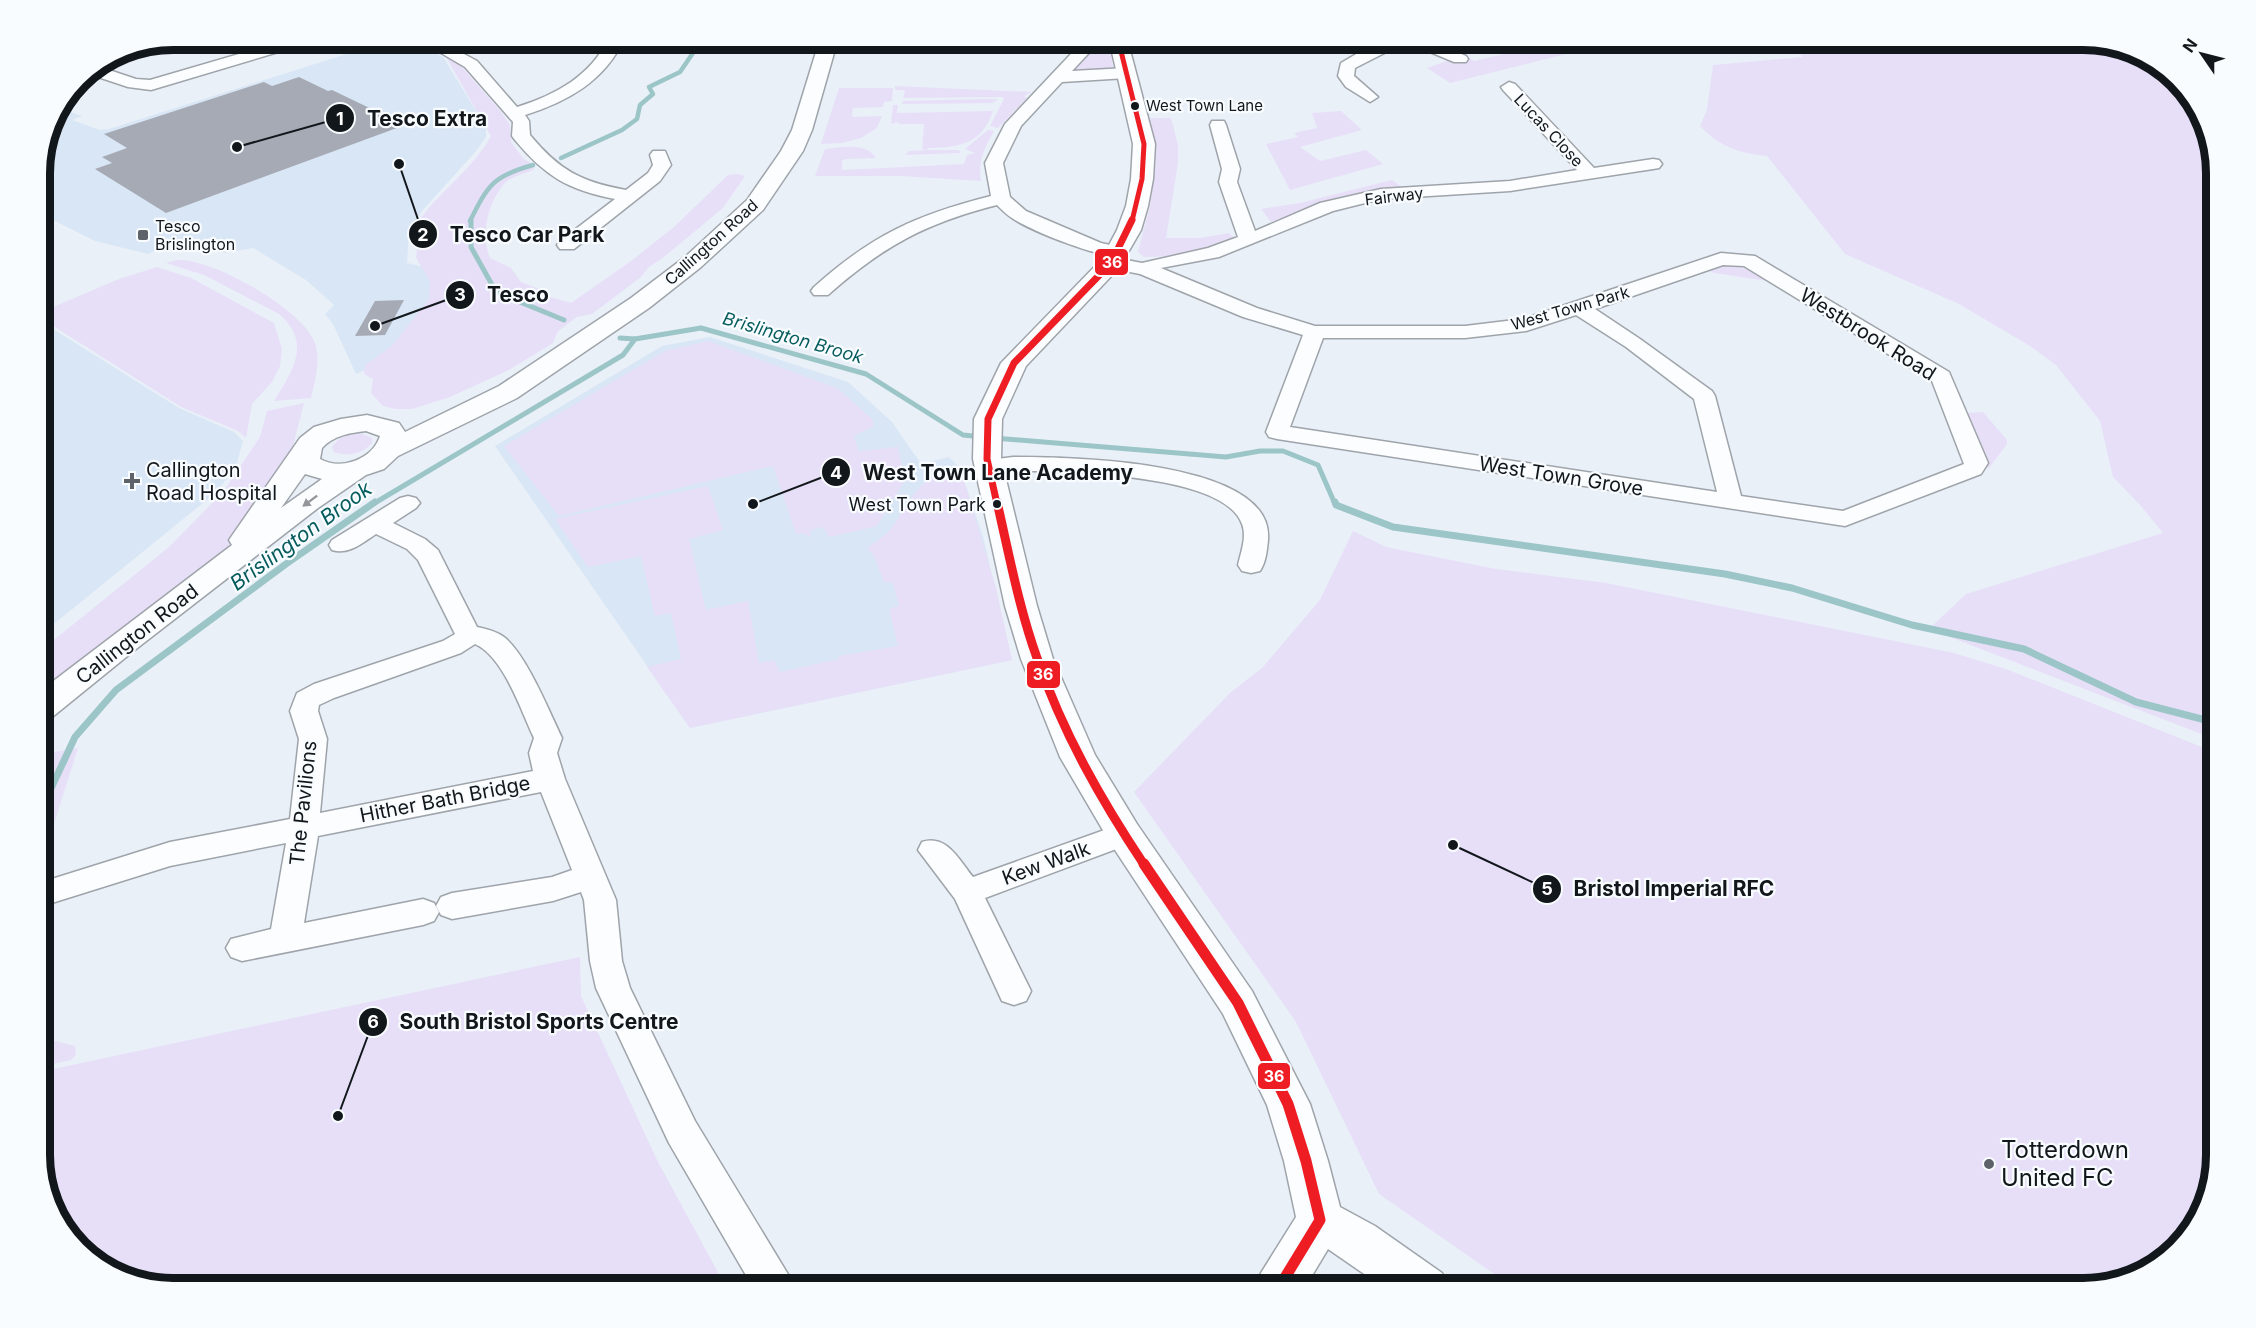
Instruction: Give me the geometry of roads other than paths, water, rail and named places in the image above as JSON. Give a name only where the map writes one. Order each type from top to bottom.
[{"type":"main road","name":"Callington Road","points":[[50,701],[125,641],[308,502],[358,468],[373,463],[385,437],[508,392],[657,290],[693,262],[755,205],[792,151],[802,130],[826,50]]},
{"type":"main road","points":[[1121,50],[1144,144],[1144,164],[1137,206],[1130,230],[1114,258],[1014,363],[994,402],[988,446],[1021,606],[1037,659],[1078,757],[1124,834],[1238,1003],[1288,1104],[1306,1161],[1320,1220],[1284,1279]]},
{"type":"main road","name":"Callington Road","points":[[206,581],[244,539],[315,440],[334,429],[367,423],[385,437]]},
{"type":"main road","points":[[308,448],[305,455],[307,463],[315,468],[331,472],[358,468]]},
{"type":"main road","points":[[1320,1220],[1359,1242],[1411,1279]]},
{"type":"street","points":[[101,72],[134,84],[151,85],[270,50]]},
{"type":"street","points":[[446,50],[471,63],[521,121],[521,136],[541,161],[564,178],[587,189],[630,196]]},
{"type":"street","points":[[514,113],[540,105],[581,82],[598,68],[613,50]]},
{"type":"street","points":[[1084,50],[1013,124],[994,163],[1002,199],[1019,215],[1114,258]]},
{"type":"street","points":[[1364,50],[1371,53]]},
{"type":"street","points":[[1370,97],[1352,84],[1346,76],[1347,66],[1355,59],[1380,50]]},
{"type":"street","points":[[1436,50],[1460,60]]},
{"type":"street","points":[[1058,77],[1126,73]]},
{"type":"street","name":"Lucas Close","points":[[1509,87],[1589,173]]},
{"type":"street","points":[[1218,125],[1232,170],[1228,182],[1249,240]]},
{"type":"street","points":[[586,249],[558,244],[630,196],[658,171],[662,165],[659,155]]},
{"type":"street","name":"Fairway","points":[[1145,269],[1154,264],[1212,253],[1328,207],[1381,194],[1510,186],[1653,164]]},
{"type":"street","points":[[820,291],[845,268],[880,242],[918,222],[954,210],[1002,199]]},
{"type":"street","name":"West Town Park","points":[[1114,258],[1276,324],[1315,332],[1465,332],[1526,325],[1721,259],[1748,260]]},
{"type":"street","name":"Westbrook Road","points":[[1748,260],[1941,377],[1976,463],[1973,469],[1845,519]]},
{"type":"street","points":[[1580,308],[1633,343],[1704,396],[1731,502]]},
{"type":"street","name":"West Town Grove","points":[[1315,332],[1277,432],[1845,519]]},
{"type":"street","points":[[988,446],[1016,462],[1142,471],[1211,489],[1231,500],[1252,517],[1257,532],[1251,565]]},
{"type":"street","points":[[341,545],[408,503]]},
{"type":"street","points":[[375,524],[416,544],[429,556],[468,634],[480,634],[494,640],[522,684],[548,738],[543,753],[550,778]]},
{"type":"street","name":"The Pavilions","points":[[285,939],[304,827],[313,739],[304,711],[307,700],[324,691],[452,647],[464,641],[468,634]]},
{"type":"street","name":"Hither Bath Bridge","points":[[50,892],[170,854],[550,778],[600,900],[606,961],[613,988],[682,1132],[769,1279]]},
{"type":"street","name":"Kew Walk","points":[[967,891],[1124,834]]},
{"type":"street","points":[[933,850],[967,891],[1014,991]]},
{"type":"street","points":[[242,948],[437,909],[553,889],[590,876]]},
{"type":"waterway","name":"Brislington Brook","points":[[561,158],[622,130],[637,119],[640,105],[653,94],[649,87],[680,72],[695,50]]},
{"type":"waterway","name":"Brislington Brook","points":[[470,221],[487,190],[493,184],[509,173],[533,165]]},
{"type":"waterway","name":"Brislington Brook","points":[[471,220],[471,247],[496,292],[564,320]]},
{"type":"waterway","name":"Brislington Brook","points":[[635,339],[701,328],[866,374],[963,435],[983,437]]},
{"type":"waterway","name":"Brislington Brook","points":[[620,338],[635,339]]},
{"type":"waterway","name":"Brislington Brook","points":[[373,504],[623,355],[635,339]]},
{"type":"waterway","points":[[994,438],[1226,457],[1260,451],[1283,451],[1318,465],[1335,504]]},
{"type":"waterway","name":"Brislington Brook","points":[[50,790],[75,737],[116,690],[286,564],[375,502]]},
{"type":"waterway","points":[[1335,502],[1336,505],[1393,527],[1725,574],[1792,588],[1912,625],[2024,649],[2136,702],[2206,720]]},
{"type":"place","name":"West Town Lane","points":[[1135,106]]},
{"type":"place","name":"Tesco Extra","points":[[237,147]]},
{"type":"place","name":"Tesco Car Park","points":[[399,164]]},
{"type":"place","name":"Tesco Brislington","points":[[143,235]]},
{"type":"place","name":"Tesco","points":[[375,326]]},
{"type":"place","name":"Callington Road Hospital","points":[[132,481]]},
{"type":"place","name":"West Town Lane Academy","points":[[753,504]]},
{"type":"place","name":"West Town Park","points":[[997,504]]},
{"type":"place","name":"Bristol Imperial RFC","points":[[1453,845]]},
{"type":"place","name":"South Bristol Sports Centre","points":[[338,1116]]},
{"type":"place","name":"Totterdown United FC","points":[[1989,1164]]}]
